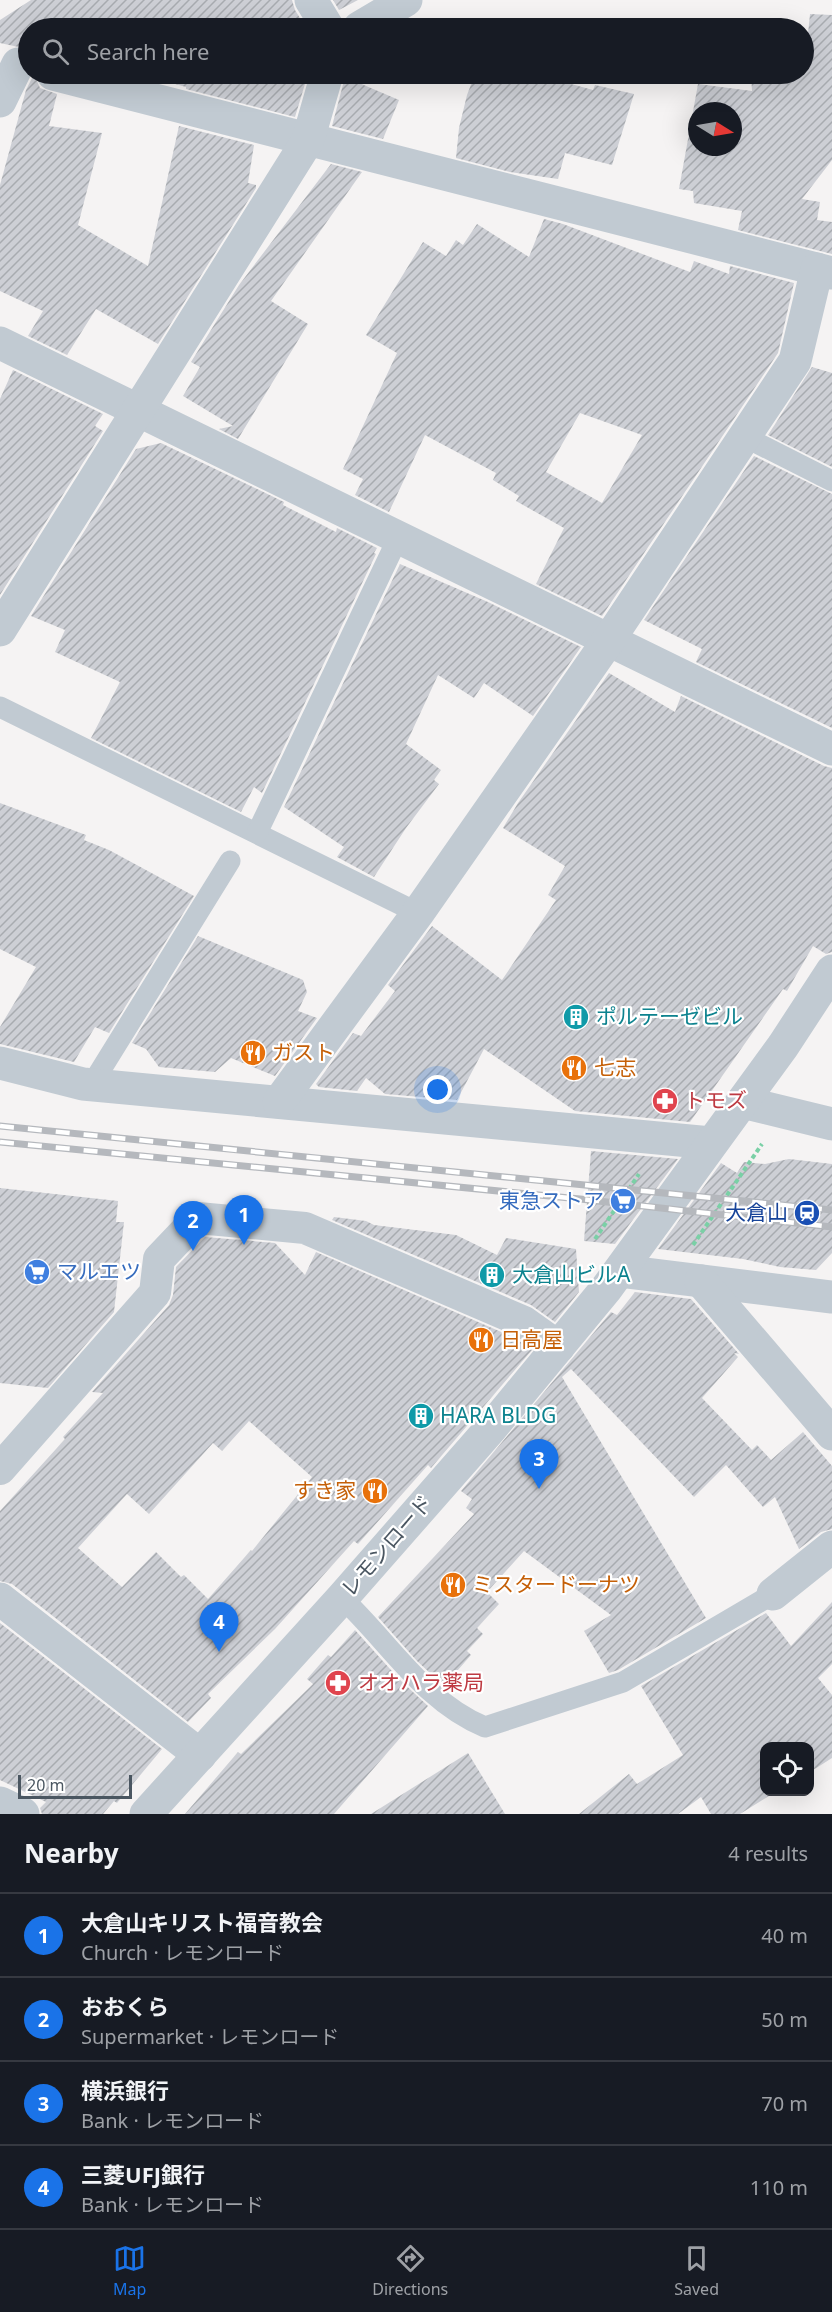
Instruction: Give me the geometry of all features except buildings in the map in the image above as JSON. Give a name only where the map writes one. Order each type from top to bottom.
[{"type":"street","points":[[311,0],[322,18]]},
{"type":"street","points":[[376,18],[406,0]]},
{"type":"street","points":[[0,101],[15,63]]},
{"type":"street","points":[[92,84],[824,271],[795,361],[608,641],[418,913],[279,1102]]},
{"type":"street","points":[[0,630],[308,140],[324,84]]},
{"type":"street","points":[[0,343],[139,409],[608,641],[832,748]]},
{"type":"street","name":"レモンロード","points":[[146,1814],[342,1598],[559,1347],[620,1271],[742,1102],[822,1004],[832,971]]},
{"type":"street","points":[[0,1063],[92,1084],[711,1143]]},
{"type":"street","points":[[742,1102],[832,1124]]},
{"type":"street","points":[[0,1469],[155,1293],[159,1259],[198,1218],[305,1228],[524,1322],[559,1347]]},
{"type":"street","points":[[620,1271],[832,1297]]},
{"type":"street","points":[[701,1281],[832,1434]]},
{"type":"street","points":[[773,1594],[832,1547]]},
{"type":"street","points":[[0,1599],[200,1755]]},
{"type":"street","points":[[0,1803],[23,1814]]},
{"type":"lane","points":[[744,437],[832,481]]},
{"type":"lane","points":[[257,833],[398,538]]},
{"type":"lane","points":[[0,707],[418,913]]},
{"type":"lane","points":[[92,1084],[230,861]]},
{"type":"lane","points":[[342,1598],[435,1698],[464,1719],[485,1728],[623,1682],[773,1594]]},
{"type":"railway","points":[[0,1126],[832,1210]]},
{"type":"railway","points":[[0,1142],[580,1199],[832,1227]]},
{"type":"place","name":"ポルテーゼビル","points":[[576,1017]]},
{"type":"place","name":"ガスト","points":[[253,1053]]},
{"type":"place","name":"七志","points":[[574,1068]]},
{"type":"place","name":"トモズ","points":[[665,1101]]},
{"type":"place","name":"東急ストア","points":[[623,1201]]},
{"type":"place","name":"大倉山","points":[[807,1213]]},
{"type":"place","name":"大倉山キリスト福音教会","points":[[244,1245]]},
{"type":"place","name":"おおくら","points":[[193,1251]]},
{"type":"place","name":"マルエツ","points":[[37,1272]]},
{"type":"place","name":"大倉山ビルA","points":[[492,1275]]},
{"type":"place","name":"日高屋","points":[[481,1340]]},
{"type":"place","name":"HARA BLDG","points":[[421,1416]]},
{"type":"place","name":"横浜銀行","points":[[539,1489]]},
{"type":"place","name":"すき家","points":[[375,1491]]},
{"type":"place","name":"ミスタードーナツ","points":[[453,1585]]},
{"type":"place","name":"三菱UFJ銀行","points":[[219,1652]]},
{"type":"place","name":"オオハラ薬局","points":[[338,1683]]}]
